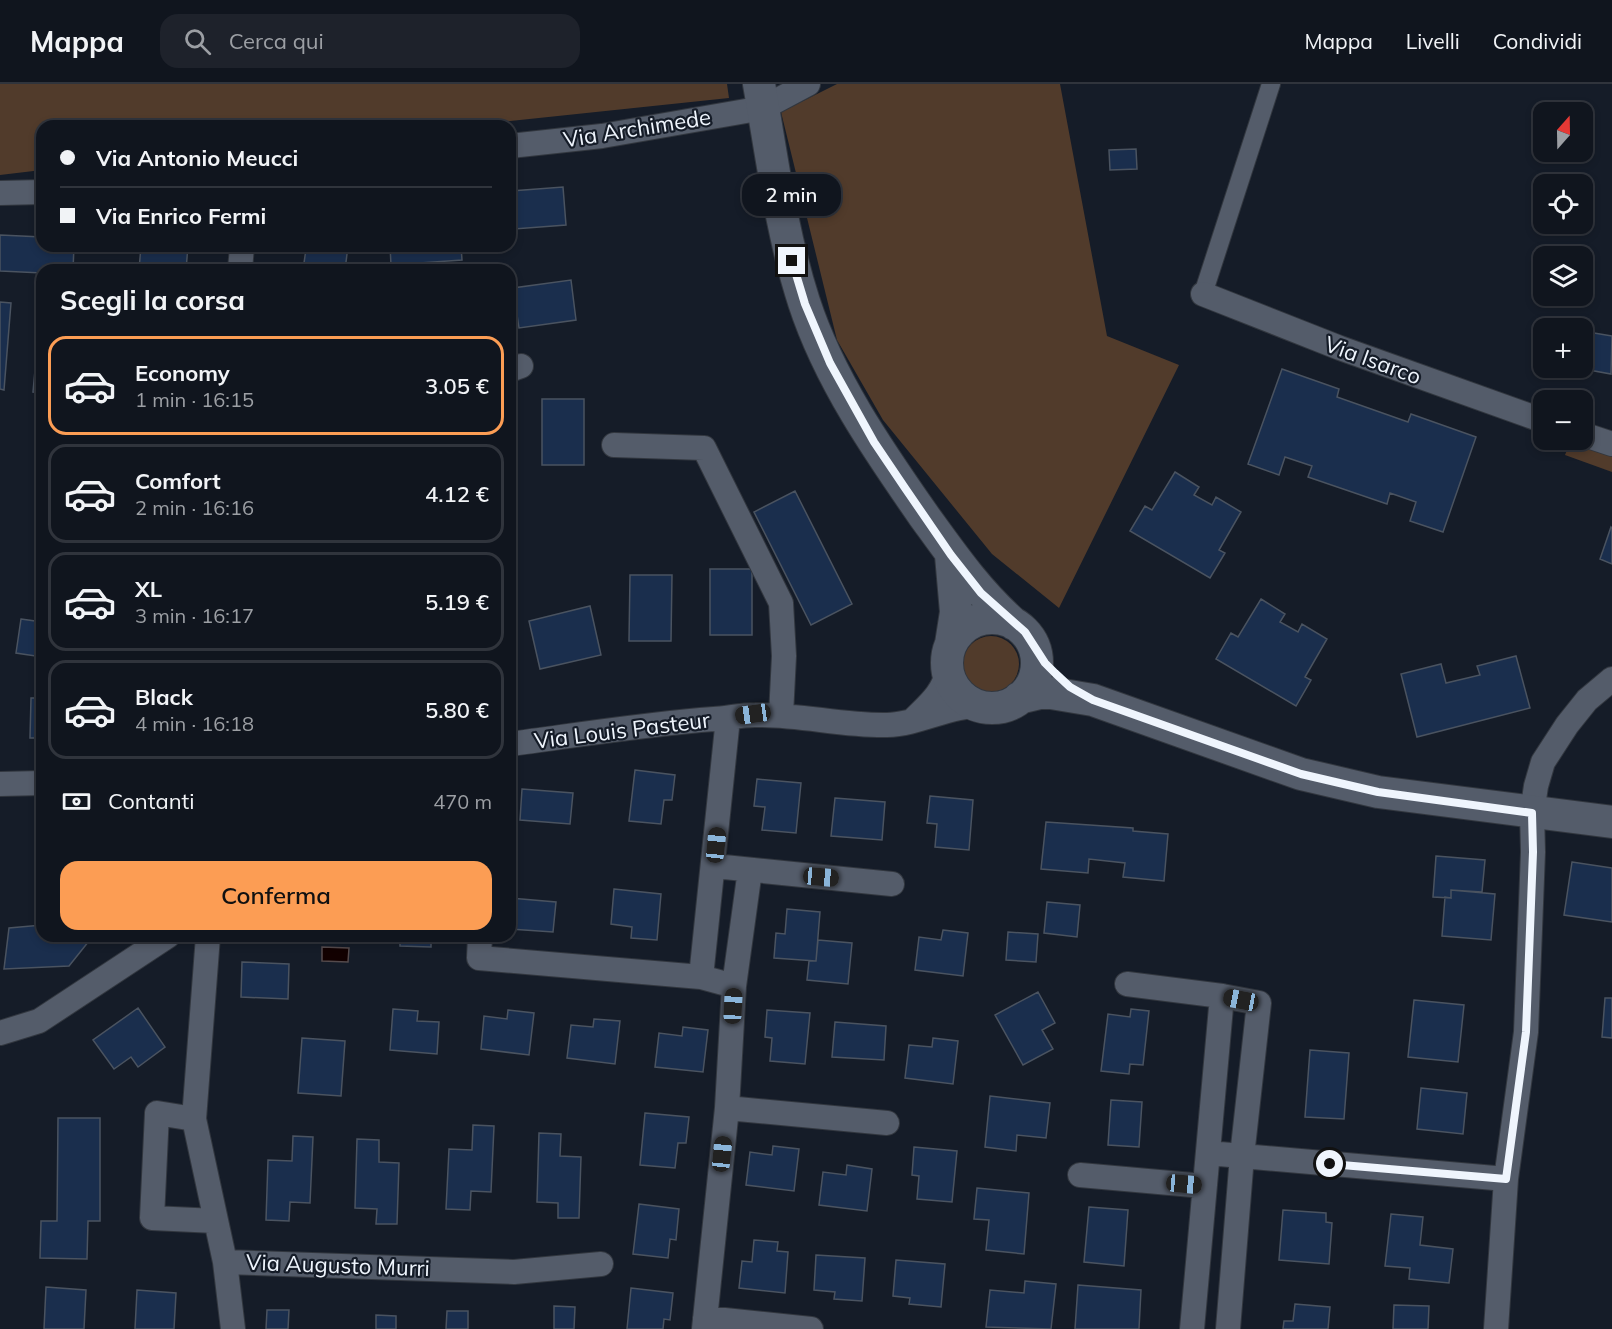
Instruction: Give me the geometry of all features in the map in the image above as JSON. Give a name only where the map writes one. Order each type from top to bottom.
[{"type":"street","name":"Via Archimede","points":[[516,146],[602,136],[808,84]]},
{"type":"street","points":[[1203,294],[1271,84]]},
{"type":"street","points":[[761,96],[789,248],[805,304],[830,363],[874,442],[951,555],[990,602],[1026,634],[1034,648],[1070,687],[1093,700],[1301,774],[1378,792],[1612,822]]},
{"type":"street","points":[[0,193],[36,192]]},
{"type":"street","name":"Via Isarco","points":[[1203,294],[1351,352],[1533,417]]},
{"type":"street","points":[[1593,438],[1612,444]]},
{"type":"street","points":[[614,445],[704,448],[781,603],[784,656],[781,715]]},
{"type":"street","points":[[912,721],[936,699],[945,683],[956,612],[951,555]]},
{"type":"street","points":[[1014,624],[998,618],[980,619],[964,628],[950,657],[953,684],[961,695],[972,703],[985,706],[1001,706],[1019,698],[1051,693],[1093,700]]},
{"type":"street","points":[[1019,698],[1030,687],[1035,673],[1034,648]]},
{"type":"street","points":[[1496,1329],[1506,1179],[1526,1032],[1533,852],[1532,813],[1536,786],[1543,762],[1567,725],[1587,700],[1612,680]]},
{"type":"street","name":"Via Louis Pasteur","points":[[516,743],[753,714],[781,715],[849,724],[889,725],[965,706],[985,706]]},
{"type":"street","points":[[701,976],[728,718]]},
{"type":"street","points":[[0,784],[36,783]]},
{"type":"street","points":[[714,866],[892,884]]},
{"type":"street","points":[[750,870],[734,986],[727,1108],[704,1324],[811,1329]]},
{"type":"street","points":[[0,1033],[39,1021],[159,942]]},
{"type":"street","name":"Via Augusto Murri","points":[[208,942],[194,1119],[225,1262],[514,1272],[601,1264]]},
{"type":"street","points":[[480,942],[479,958],[701,976],[734,986]]},
{"type":"street","points":[[1127,984],[1259,1003],[1242,1156],[1228,1329]]},
{"type":"street","points":[[1192,1329],[1222,996]]},
{"type":"street","points":[[727,1108],[887,1122]]},
{"type":"street","points":[[194,1119],[156,1113],[152,1218],[216,1221]]},
{"type":"street","points":[[1208,1153],[1506,1179]]},
{"type":"street","points":[[1080,1175],[1204,1186]]},
{"type":"street","points":[[225,1262],[233,1329]]},
{"type":"shaded area","points":[[0,84],[727,84],[729,98],[516,120],[36,120],[36,171],[0,175]]},
{"type":"shaded area","points":[[837,84],[1060,84],[1107,336],[1179,365],[1059,608],[992,554],[883,420],[837,340],[781,112]]},
{"type":"shaded area","points":[[1593,448],[1612,454],[1612,472],[1565,455],[1567,450],[1593,450]]},
{"type":"shaded area","points":[[991,636],[1002,638],[1011,644],[1017,653],[1019,664],[1017,675],[1011,684],[1002,690],[991,692],[980,690],[971,684],[965,675],[963,664],[965,653],[971,644],[980,638]]},
{"type":"shaded area","points":[[322,947],[349,948],[348,962],[322,961]]},
{"type":"building","points":[[1136,149],[1137,169],[1110,170],[1109,150]]},
{"type":"building","points":[[563,187],[566,225],[516,229],[516,191]]},
{"type":"building","points":[[0,235],[36,237],[36,252],[74,252],[73,264],[36,264],[36,273],[0,271]]},
{"type":"building","points":[[140,252],[188,252],[186,264],[140,264]]},
{"type":"building","points":[[306,252],[347,252],[346,264],[304,264]]},
{"type":"building","points":[[390,252],[461,252],[462,260],[391,264]]},
{"type":"building","points":[[571,280],[576,320],[519,328],[516,288]]},
{"type":"building","points":[[0,302],[11,303],[4,390],[0,389]]},
{"type":"building","points":[[1593,333],[1612,336],[1611,374],[1593,371]]},
{"type":"building","points":[[36,359],[36,392],[33,392]]},
{"type":"building","points":[[1282,369],[1339,389],[1337,397],[1408,422],[1411,414],[1476,437],[1443,532],[1410,521],[1416,502],[1390,493],[1387,504],[1308,477],[1312,466],[1285,457],[1279,475],[1248,464]]},
{"type":"building","points":[[542,399],[584,399],[584,465],[542,465]]},
{"type":"building","points":[[1175,472],[1199,487],[1194,495],[1212,505],[1216,497],[1241,512],[1219,550],[1225,553],[1210,578],[1130,531],[1145,506],[1152,510]]},
{"type":"building","points":[[795,491],[852,604],[811,625],[754,512]]},
{"type":"building","points":[[1612,528],[1612,564],[1600,559]]},
{"type":"building","points":[[710,569],[752,569],[752,635],[710,635]]},
{"type":"building","points":[[630,575],[672,575],[671,641],[629,641]]},
{"type":"building","points":[[1261,599],[1285,614],[1280,622],[1298,632],[1302,624],[1327,639],[1305,677],[1311,680],[1296,706],[1216,659],[1231,633],[1238,637]]},
{"type":"building","points":[[590,606],[601,655],[540,669],[529,621]]},
{"type":"building","points":[[21,619],[36,621],[36,656],[16,653]]},
{"type":"building","points":[[1516,656],[1530,708],[1417,737],[1401,674],[1441,664],[1446,683],[1480,675],[1477,666]]},
{"type":"building","points":[[31,698],[36,698],[36,738],[30,738]]},
{"type":"building","points":[[635,770],[675,775],[672,800],[664,800],[661,824],[629,821]]},
{"type":"building","points":[[757,779],[801,783],[796,833],[762,830],[765,807],[754,806]]},
{"type":"building","points":[[522,789],[573,793],[570,824],[520,820]]},
{"type":"building","points":[[930,796],[973,800],[969,850],[935,847],[937,824],[927,823]]},
{"type":"building","points":[[835,798],[885,802],[882,840],[831,836]]},
{"type":"building","points":[[1046,822],[1133,828],[1133,831],[1168,834],[1164,881],[1123,877],[1125,863],[1089,859],[1088,873],[1041,869]]},
{"type":"building","points":[[1436,856],[1485,860],[1482,892],[1451,890],[1451,898],[1433,897]]},
{"type":"building","points":[[1572,862],[1612,868],[1612,922],[1564,915]]},
{"type":"building","points":[[614,889],[661,894],[657,940],[631,938],[632,927],[611,924]]},
{"type":"building","points":[[1451,890],[1495,894],[1491,940],[1442,936],[1445,897],[1451,898]]},
{"type":"building","points":[[516,899],[556,902],[553,932],[516,929]]},
{"type":"building","points":[[1047,902],[1080,905],[1077,937],[1044,933]]},
{"type":"building","points":[[787,909],[820,912],[816,961],[774,958],[776,933],[785,934]]},
{"type":"building","points":[[36,926],[36,942],[88,942],[69,966],[4,969],[9,928]]},
{"type":"building","points":[[943,930],[968,933],[963,976],[915,970],[919,937],[941,940]]},
{"type":"building","points":[[1008,932],[1038,934],[1036,962],[1006,960]]},
{"type":"building","points":[[818,940],[852,943],[848,984],[807,980],[809,961],[816,961]]},
{"type":"building","points":[[400,942],[431,942],[431,947],[400,946]]},
{"type":"building","points":[[242,962],[289,964],[288,999],[241,997]]},
{"type":"building","points":[[1038,992],[1055,1023],[1042,1030],[1053,1049],[1023,1065],[995,1015]]},
{"type":"building","points":[[1605,998],[1612,998],[1612,1038],[1602,1037]]},
{"type":"building","points":[[1414,1000],[1464,1005],[1458,1062],[1408,1057]]},
{"type":"building","points":[[138,1008],[165,1047],[138,1067],[131,1057],[114,1069],[93,1040]]},
{"type":"building","points":[[393,1009],[418,1011],[417,1021],[439,1022],[437,1054],[390,1050]]},
{"type":"building","points":[[1131,1009],[1149,1011],[1143,1065],[1130,1064],[1129,1074],[1101,1071],[1108,1014],[1130,1017]]},
{"type":"building","points":[[508,1010],[534,1013],[529,1055],[481,1049],[484,1016],[507,1019]]},
{"type":"building","points":[[767,1010],[810,1013],[805,1064],[770,1061],[772,1038],[765,1037]]},
{"type":"building","points":[[594,1019],[620,1021],[615,1064],[567,1058],[571,1025],[593,1027]]},
{"type":"building","points":[[835,1022],[886,1026],[884,1060],[832,1057]]},
{"type":"building","points":[[683,1027],[708,1030],[703,1072],[655,1067],[659,1033],[682,1036]]},
{"type":"building","points":[[302,1038],[345,1041],[341,1096],[298,1093]]},
{"type":"building","points":[[933,1038],[958,1041],[953,1084],[905,1078],[909,1045],[932,1047]]},
{"type":"building","points":[[1310,1050],[1349,1053],[1344,1119],[1305,1117]]},
{"type":"building","points":[[1421,1088],[1467,1093],[1463,1134],[1417,1129]]},
{"type":"building","points":[[990,1096],[1050,1103],[1046,1138],[1017,1135],[1016,1151],[985,1147]]},
{"type":"building","points":[[1111,1100],[1142,1102],[1139,1147],[1108,1145]]},
{"type":"building","points":[[645,1113],[689,1117],[686,1143],[678,1143],[675,1168],[640,1165]]},
{"type":"building","points":[[58,1118],[100,1118],[100,1221],[88,1221],[87,1259],[40,1258],[41,1221],[57,1221]]},
{"type":"building","points":[[473,1125],[494,1126],[491,1192],[471,1191],[470,1210],[446,1209],[449,1149],[472,1150]]},
{"type":"building","points":[[539,1133],[561,1134],[560,1156],[581,1157],[579,1218],[558,1218],[558,1203],[537,1202]]},
{"type":"building","points":[[293,1136],[313,1137],[310,1203],[290,1202],[289,1221],[266,1220],[268,1160],[292,1161]]},
{"type":"building","points":[[357,1139],[379,1140],[379,1162],[399,1163],[397,1224],[376,1224],[377,1209],[355,1208]]},
{"type":"building","points":[[773,1146],[799,1149],[794,1191],[746,1185],[750,1152],[772,1155]]},
{"type":"building","points":[[914,1147],[957,1151],[952,1202],[917,1199],[919,1176],[912,1175]]},
{"type":"building","points":[[847,1165],[872,1169],[867,1211],[819,1205],[823,1172],[846,1175]]},
{"type":"building","points":[[977,1188],[1029,1193],[1024,1254],[986,1250],[989,1220],[974,1219]]},
{"type":"building","points":[[639,1204],[679,1209],[676,1240],[670,1239],[668,1258],[633,1254]]},
{"type":"building","points":[[1089,1207],[1128,1210],[1124,1266],[1084,1262]]},
{"type":"building","points":[[1283,1210],[1326,1213],[1326,1222],[1332,1223],[1329,1264],[1279,1260]]},
{"type":"building","points":[[1391,1214],[1423,1217],[1420,1245],[1453,1249],[1449,1283],[1409,1279],[1410,1268],[1385,1266]]},
{"type":"building","points":[[754,1240],[778,1242],[777,1251],[788,1252],[785,1293],[739,1288],[742,1261],[752,1262]]},
{"type":"building","points":[[816,1255],[865,1258],[862,1301],[834,1299],[835,1292],[814,1290]]},
{"type":"building","points":[[896,1260],[945,1264],[941,1307],[909,1304],[910,1298],[893,1296]]},
{"type":"building","points":[[1025,1281],[1056,1284],[1051,1329],[986,1327],[990,1290],[1024,1293]]},
{"type":"building","points":[[1078,1285],[1141,1290],[1139,1329],[1075,1329]]},
{"type":"building","points":[[46,1287],[86,1290],[84,1329],[44,1329]]},
{"type":"building","points":[[631,1288],[673,1293],[670,1320],[664,1319],[663,1329],[627,1329]]},
{"type":"building","points":[[137,1290],[176,1293],[174,1329],[135,1329]]},
{"type":"building","points":[[1295,1304],[1330,1307],[1328,1329],[1283,1329],[1284,1321],[1293,1321]]},
{"type":"building","points":[[1394,1305],[1429,1306],[1428,1329],[1393,1329]]},
{"type":"building","points":[[554,1306],[575,1307],[574,1329],[554,1329]]},
{"type":"building","points":[[267,1310],[289,1310],[288,1329],[266,1329]]},
{"type":"building","points":[[447,1311],[468,1311],[468,1329],[446,1329]]},
{"type":"building","points":[[376,1315],[396,1316],[396,1329],[376,1329]]},
{"type":"route","points":[[792,261],[817,336],[874,442],[951,555],[981,593],[1025,632],[1045,663],[1070,687],[1093,700],[1301,774],[1378,792],[1532,813],[1533,852],[1526,1032],[1506,1179],[1330,1164]]}]
